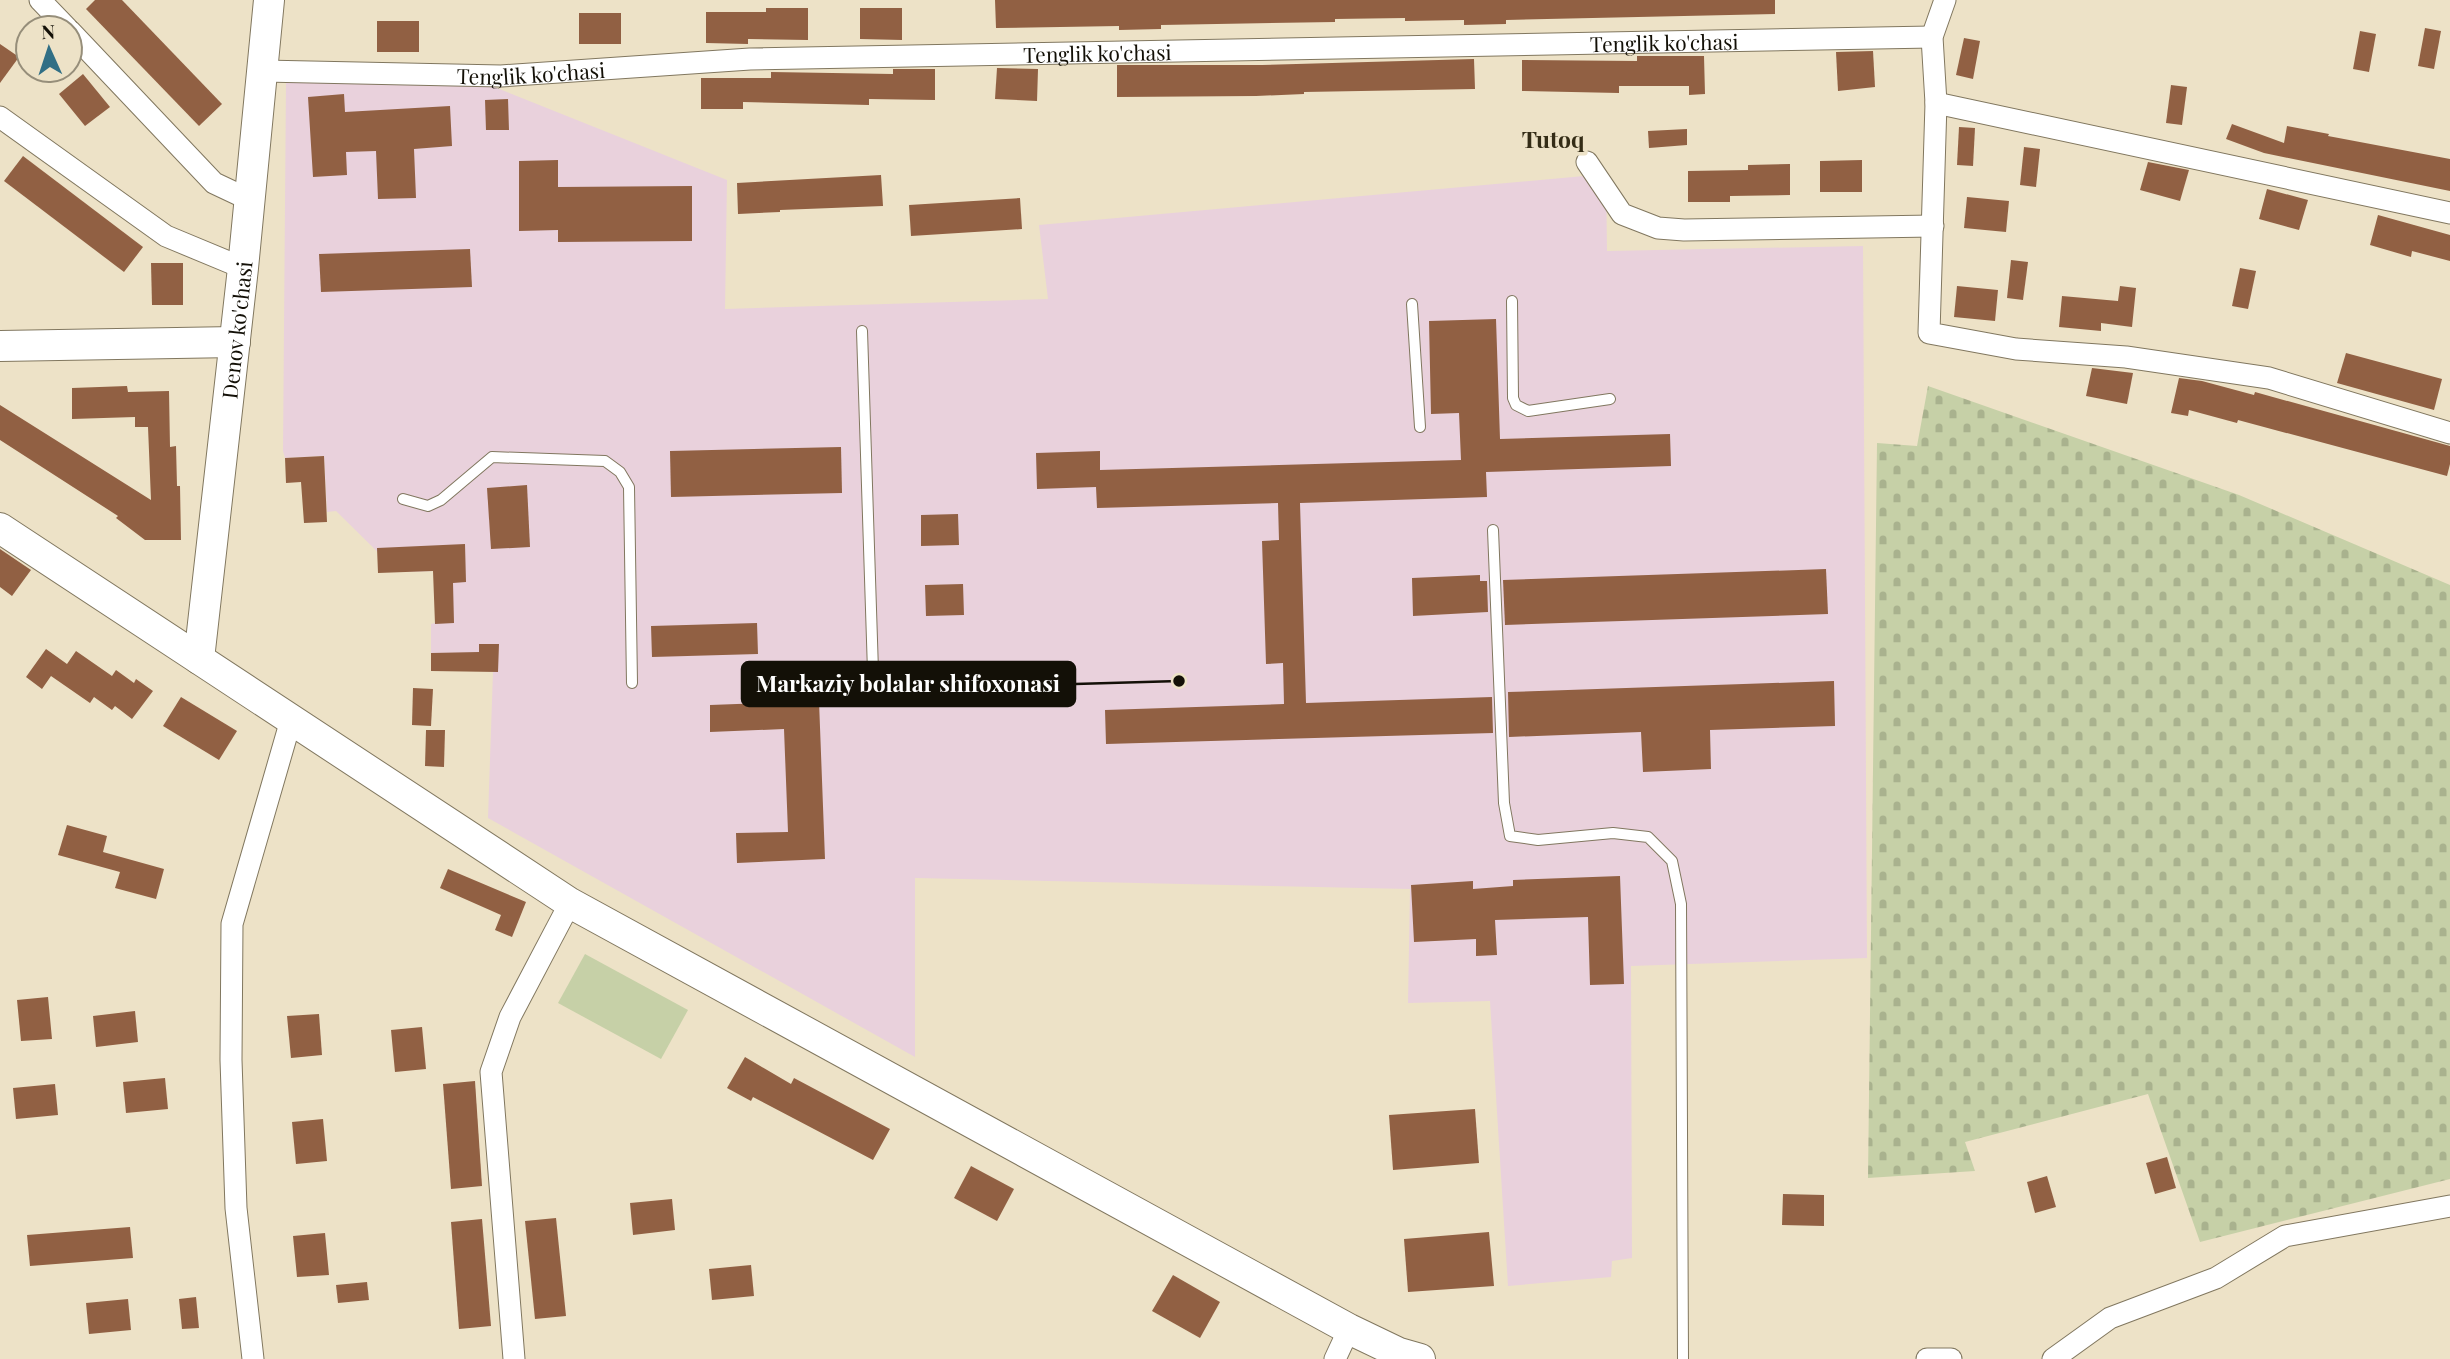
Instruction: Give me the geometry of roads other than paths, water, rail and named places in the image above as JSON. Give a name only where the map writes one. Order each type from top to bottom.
[{"type":"street","points":[[40,0],[53,14]]},
{"type":"street","name":"Denov ko'chasi","points":[[199,659],[270,0]]},
{"type":"street","points":[[1945,0],[1932,37],[1936,103],[1929,333],[2016,349],[2126,357],[2269,378],[2450,433]]},
{"type":"street","name":"Tenglik ko'chasi","points":[[263,71],[501,76],[750,59],[1932,37]]},
{"type":"street","points":[[84,47],[215,183],[250,200]]},
{"type":"street","points":[[1936,103],[2450,213]]},
{"type":"street","points":[[0,117],[166,236],[243,268]]},
{"type":"street","points":[[1587,162],[1622,214],[1658,228],[1684,230],[1933,226]]},
{"type":"street","points":[[0,346],[235,342]]},
{"type":"street","points":[[0,528],[570,903],[1349,1329],[1399,1353],[1420,1359]]},
{"type":"street","points":[[253,1359],[236,1208],[231,1059],[232,924],[291,720]]},
{"type":"street","points":[[514,1359],[491,1072],[510,1017],[570,903]]},
{"type":"street","points":[[2053,1359],[2110,1318],[2216,1278],[2286,1236],[2450,1206]]},
{"type":"street","points":[[1335,1359],[1349,1329]]},
{"type":"street","points":[[1927,1359],[1951,1359]]},
{"type":"lane","points":[[1512,301],[1513,398],[1516,405],[1528,411],[1609,399]]},
{"type":"lane","points":[[1412,304],[1420,427]]},
{"type":"lane","points":[[862,331],[873,671]]},
{"type":"lane","points":[[403,499],[428,506],[441,500],[492,457],[605,461],[620,472],[629,487],[632,684]]},
{"type":"lane","points":[[1493,530],[1504,803],[1510,836],[1538,840],[1614,833],[1648,837],[1672,861],[1681,904],[1683,1359]]},
{"type":"place","name":"Markaziy bolalar shifoxonasi","points":[[1179,681]]},
{"type":"district","name":"Tutoq","points":[[1553,138]]}]
